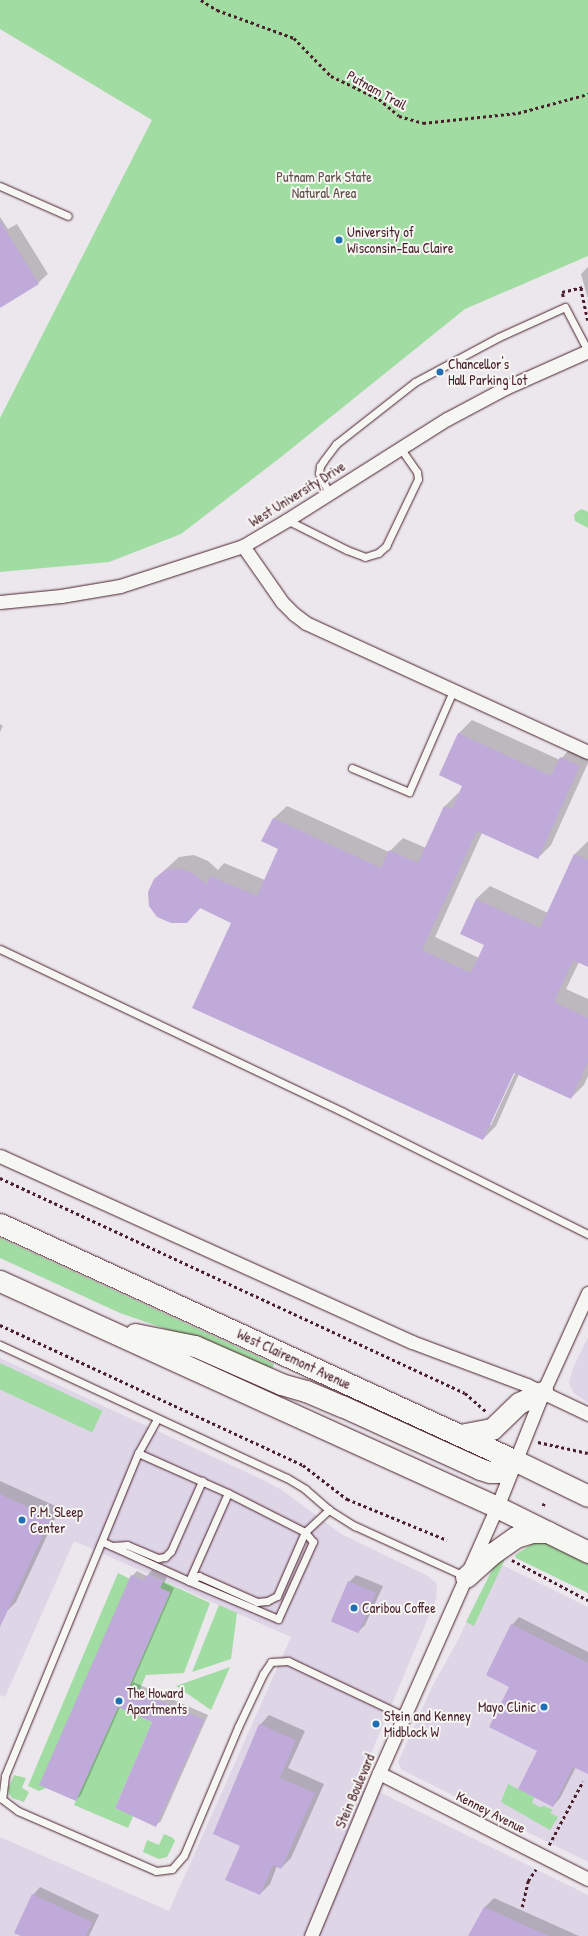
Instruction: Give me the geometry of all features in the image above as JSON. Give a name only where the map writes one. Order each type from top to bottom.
[{"type":"main road","name":"West Clairemont Avenue","points":[[0,1224],[460,1435],[588,1496]]},
{"type":"main road","points":[[0,1281],[497,1507],[588,1552]]},
{"type":"main road","points":[[107,1330],[195,1346],[281,1384],[306,1391],[342,1406],[490,1472],[498,1472],[516,1461]]},
{"type":"main road","points":[[460,1435],[489,1430],[519,1403],[543,1392]]},
{"type":"main road","points":[[466,1577],[493,1553],[516,1537],[532,1532],[549,1532]]},
{"type":"street","name":"West University Drive","points":[[0,602],[61,596],[120,586],[243,546],[447,419],[505,388],[588,351]]},
{"type":"street","points":[[243,546],[282,602],[306,623],[588,752]]},
{"type":"street","points":[[0,1156],[412,1342],[486,1368],[543,1392],[588,1414]]},
{"type":"street","name":"Stein Boulevard","points":[[311,1936],[404,1716],[497,1507],[526,1438],[543,1392],[588,1293]]},
{"type":"street","name":"Kenney Avenue","points":[[379,1774],[588,1879]]},
{"type":"lane","points":[[0,186],[68,216]]},
{"type":"lane","points":[[329,493],[319,473],[320,466],[336,444],[415,382],[499,337],[565,307],[588,351]]},
{"type":"lane","points":[[287,520],[347,550],[365,556],[378,553],[386,546],[418,479],[417,472],[401,449]]},
{"type":"lane","points":[[352,768],[409,792],[453,691]]},
{"type":"lane","points":[[0,949],[343,1112],[588,1234]]},
{"type":"lane","points":[[0,1345],[287,1478],[305,1489],[329,1510],[355,1526],[466,1577]]},
{"type":"lane","points":[[157,1419],[138,1453],[103,1542],[5,1776],[2,1799],[18,1811],[156,1871],[172,1869],[184,1855],[238,1727],[263,1674],[271,1662],[288,1661],[404,1716]]},
{"type":"lane","points":[[103,1542],[278,1619],[313,1542],[305,1532],[228,1493],[138,1453]]},
{"type":"lane","points":[[112,1546],[127,1545],[158,1558],[165,1557],[171,1551],[202,1481]]},
{"type":"lane","points":[[189,1581],[228,1493]]},
{"type":"lane","points":[[189,1581],[200,1576],[257,1602],[267,1602],[277,1596],[305,1532],[329,1510]]},
{"type":"path","name":"Putnam Trail","points":[[201,0],[217,10],[294,38],[331,76],[379,99],[399,116],[423,123],[518,113],[588,94]]},
{"type":"path","points":[[565,307],[562,292],[582,288],[588,320]]},
{"type":"path","points":[[0,1178],[465,1393],[499,1422]]},
{"type":"path","points":[[0,1325],[303,1465],[347,1499],[447,1540]]},
{"type":"path","points":[[526,1438],[548,1445],[588,1453]]},
{"type":"path","points":[[508,1558],[588,1600]]},
{"type":"shaded area","points":[[588,1337],[588,1403],[574,1393],[569,1383],[573,1368]]},
{"type":"shaded area","points":[[0,1358],[263,1480],[282,1490],[341,1534],[426,1575],[436,1583],[436,1599],[359,1782],[588,1895],[588,1936],[0,1936],[0,1837],[169,1911],[291,1637],[74,1541],[5,1697],[0,1695]]},
{"type":"shaded area","points":[[496,1562],[588,1607],[588,1862],[402,1770],[398,1762],[433,1685],[456,1644]]},
{"type":"green space","name":"Putnam Park State Natural Area","points":[[0,0],[588,0],[588,256],[465,309],[281,457],[181,534],[109,562],[0,572],[0,418],[152,120],[0,29]]},
{"type":"green space","points":[[582,509],[588,512],[588,528],[575,521],[574,515]]},
{"type":"green space","points":[[0,1238],[274,1364],[271,1373],[200,1341],[120,1313],[0,1258]]},
{"type":"green space","points":[[0,1363],[102,1411],[92,1433],[0,1389]]},
{"type":"green space","points":[[533,1540],[548,1542],[588,1561],[588,1593],[516,1558],[515,1555],[532,1544]]},
{"type":"green space","points":[[506,1557],[474,1626],[466,1622],[496,1562]]},
{"type":"green space","points":[[118,1573],[130,1579],[46,1788],[39,1791],[28,1786]]},
{"type":"green space","points":[[163,1581],[210,1603],[184,1673],[146,1675],[139,1691],[129,1687],[170,1593],[160,1588]]},
{"type":"green space","points":[[219,1605],[237,1613],[231,1659],[192,1672]]},
{"type":"green space","points":[[230,1667],[211,1710],[176,1686]]},
{"type":"green space","points":[[118,1707],[152,1722],[115,1808],[133,1816],[128,1828],[74,1805]]},
{"type":"green space","points":[[14,1775],[26,1778],[22,1788],[29,1792],[24,1802],[12,1798],[9,1794],[8,1789]]},
{"type":"green space","points":[[508,1784],[534,1797],[532,1803],[540,1807],[544,1806],[553,1810],[550,1813],[558,1817],[550,1830],[501,1802]]},
{"type":"green space","points":[[164,1834],[173,1838],[175,1841],[167,1857],[159,1859],[143,1852],[147,1840],[159,1845]]},
{"type":"building","points":[[0,221],[39,284],[0,308]]},
{"type":"building","points":[[458,733],[551,776],[560,757],[580,766],[538,859],[477,831],[422,950],[471,973],[484,945],[460,934],[476,899],[540,928],[574,854],[588,860],[588,967],[573,960],[554,1002],[588,1018],[588,1062],[571,1099],[514,1073],[483,1140],[192,1008],[231,923],[200,908],[187,923],[171,923],[157,917],[149,906],[148,892],[154,879],[165,870],[180,868],[194,874],[207,885],[210,876],[257,896],[278,849],[261,841],[273,818],[381,868],[389,850],[418,863],[444,806],[452,809],[462,786],[439,775]]},
{"type":"building","points":[[0,1494],[51,1518],[0,1627]]},
{"type":"building","name":"The Howard Apartments","points":[[131,1575],[144,1581],[147,1575],[163,1581],[160,1588],[170,1592],[129,1687],[204,1720],[156,1827],[115,1808],[152,1722],[118,1707],[76,1801],[39,1785]]},
{"type":"building","name":"Caribou Coffee","points":[[348,1581],[376,1593],[358,1633],[331,1622]]},
{"type":"building","name":"Mayo Clinic","points":[[511,1624],[588,1663],[588,1774],[573,1767],[553,1807],[518,1789],[537,1751],[489,1727],[509,1687],[486,1675]]},
{"type":"building","points":[[259,1724],[296,1740],[280,1778],[315,1793],[281,1869],[273,1865],[260,1895],[225,1880],[240,1846],[213,1834]]},
{"type":"building","points":[[32,1894],[92,1922],[86,1936],[21,1936],[14,1933]]},
{"type":"building","points":[[484,1907],[549,1936],[468,1936]]},
{"type":"place","name":"University of Wisconsin-Eau Claire","points":[[339,240]]},
{"type":"place","name":"Chancellor's Hall Parking Lot","points":[[440,372]]},
{"type":"place","name":"P.M. SLeep Center","points":[[22,1520]]},
{"type":"place","name":"Caribou Coffee","points":[[354,1608]]},
{"type":"place","name":"The Howard Apartments","points":[[119,1701]]},
{"type":"place","name":"Mayo Clinic","points":[[544,1707]]},
{"type":"place","name":"Stein and Kenney Midblock W","points":[[376,1724]]}]
